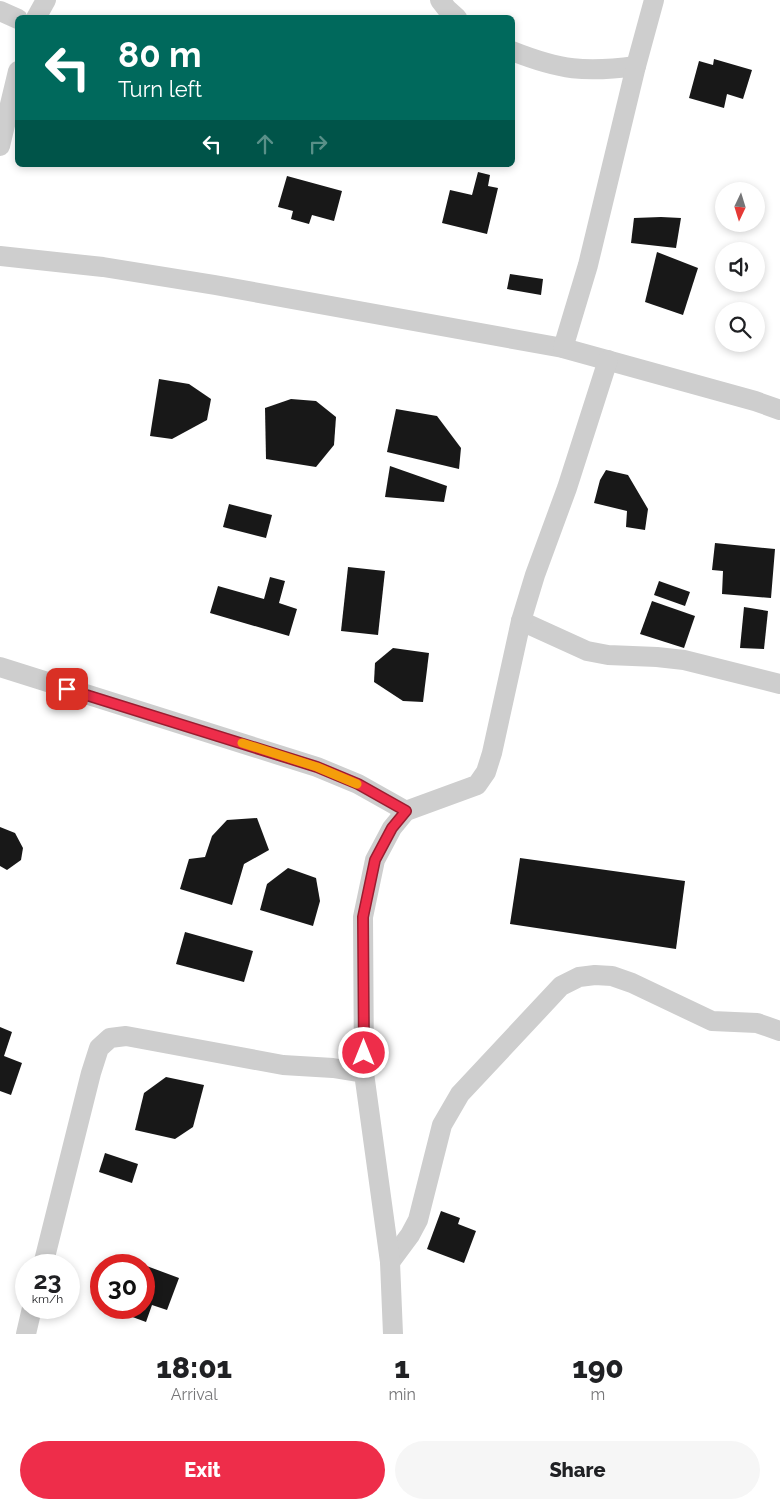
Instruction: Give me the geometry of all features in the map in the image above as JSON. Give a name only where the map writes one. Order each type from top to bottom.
[{"type":"street","points":[[38,15],[46,0]]},
{"type":"street","points":[[440,0],[454,15]]},
{"type":"street","points":[[563,348],[588,265],[636,66],[654,0]]},
{"type":"street","points":[[0,11],[15,18]]},
{"type":"street","points":[[515,52],[550,65],[573,70],[603,70],[636,66]]},
{"type":"street","points":[[0,146],[15,84]]},
{"type":"street","points":[[0,256],[103,267],[215,285],[563,348],[755,401],[780,410]]},
{"type":"street","points":[[393,1334],[390,1262],[364,1073],[363,917],[375,860],[392,828],[406,811],[477,785],[486,772],[492,753],[521,621],[535,575],[567,488],[608,360]]},
{"type":"street","points":[[755,401],[780,402]]},
{"type":"street","points":[[521,621],[587,651],[608,655],[684,660],[780,684]]},
{"type":"street","points":[[0,667],[317,767],[358,784],[406,811]]},
{"type":"street","points":[[390,1262],[410,1235],[418,1220],[442,1125],[460,1094],[561,986],[579,978],[595,975],[612,976],[632,983],[712,1021],[757,1023],[780,1031]]},
{"type":"street","points":[[46,1254],[91,1073],[100,1048],[110,1038],[126,1036],[283,1065],[333,1068],[364,1073]]},
{"type":"street","points":[[26,1334],[29,1319]]},
{"type":"building","points":[[714,59],[752,70],[743,99],[727,94],[724,108],[689,98],[699,61],[713,65]]},
{"type":"building","points":[[478,172],[490,175],[488,186],[498,188],[487,234],[442,223],[450,190],[472,195]]},
{"type":"building","points":[[287,176],[342,191],[334,221],[312,215],[309,224],[291,219],[293,211],[278,207]]},
{"type":"building","points":[[634,218],[681,218],[676,248],[631,243]]},
{"type":"building","points":[[657,252],[698,268],[683,315],[645,302]]},
{"type":"building","points":[[510,274],[543,279],[541,295],[507,289]]},
{"type":"building","points":[[159,379],[189,384],[211,399],[207,420],[172,439],[150,436]]},
{"type":"building","points":[[291,399],[316,401],[336,417],[334,445],[316,467],[266,459],[265,408]]},
{"type":"building","points":[[396,409],[437,416],[461,448],[459,469],[387,452]]},
{"type":"building","points":[[390,466],[447,486],[444,502],[385,497]]},
{"type":"building","points":[[606,470],[628,475],[648,509],[645,530],[626,527],[627,511],[594,503],[600,480]]},
{"type":"building","points":[[229,504],[272,515],[266,538],[223,527]]},
{"type":"building","points":[[715,543],[775,549],[771,598],[722,594],[723,571],[712,570]]},
{"type":"building","points":[[348,567],[385,571],[378,635],[341,631]]},
{"type":"building","points":[[270,577],[285,581],[279,603],[297,609],[289,636],[210,613],[218,586],[264,599]]},
{"type":"building","points":[[659,581],[690,592],[685,606],[654,595]]},
{"type":"building","points":[[652,601],[695,616],[684,648],[640,634]]},
{"type":"building","points":[[744,607],[768,611],[764,649],[740,648]]},
{"type":"building","points":[[393,648],[429,653],[423,702],[403,701],[374,682],[375,663]]},
{"type":"building","points":[[257,818],[269,850],[244,864],[232,905],[180,889],[189,859],[205,857],[212,836],[227,820]]},
{"type":"building","points":[[0,827],[15,833],[23,848],[21,860],[7,870],[0,866]]},
{"type":"building","points":[[520,858],[685,881],[676,949],[510,924]]},
{"type":"building","points":[[288,868],[316,878],[320,901],[313,926],[260,910],[267,884]]},
{"type":"building","points":[[185,932],[253,951],[244,982],[176,964]]},
{"type":"building","points":[[0,1027],[12,1032],[4,1056],[22,1063],[11,1095],[0,1091]]},
{"type":"building","points":[[166,1077],[204,1085],[193,1127],[175,1139],[135,1130],[144,1093]]},
{"type":"building","points":[[105,1153],[138,1164],[132,1183],[99,1172]]},
{"type":"building","points":[[441,1211],[460,1218],[458,1224],[476,1231],[464,1263],[427,1249]]},
{"type":"building","points":[[155,1269],[179,1278],[167,1310],[155,1306]]},
{"type":"slow traffic","points":[[242,743],[317,767],[357,784]]},
{"type":"route","points":[[67,689],[317,767],[358,784],[406,811],[392,828],[375,860],[363,917],[364,1053]]}]
